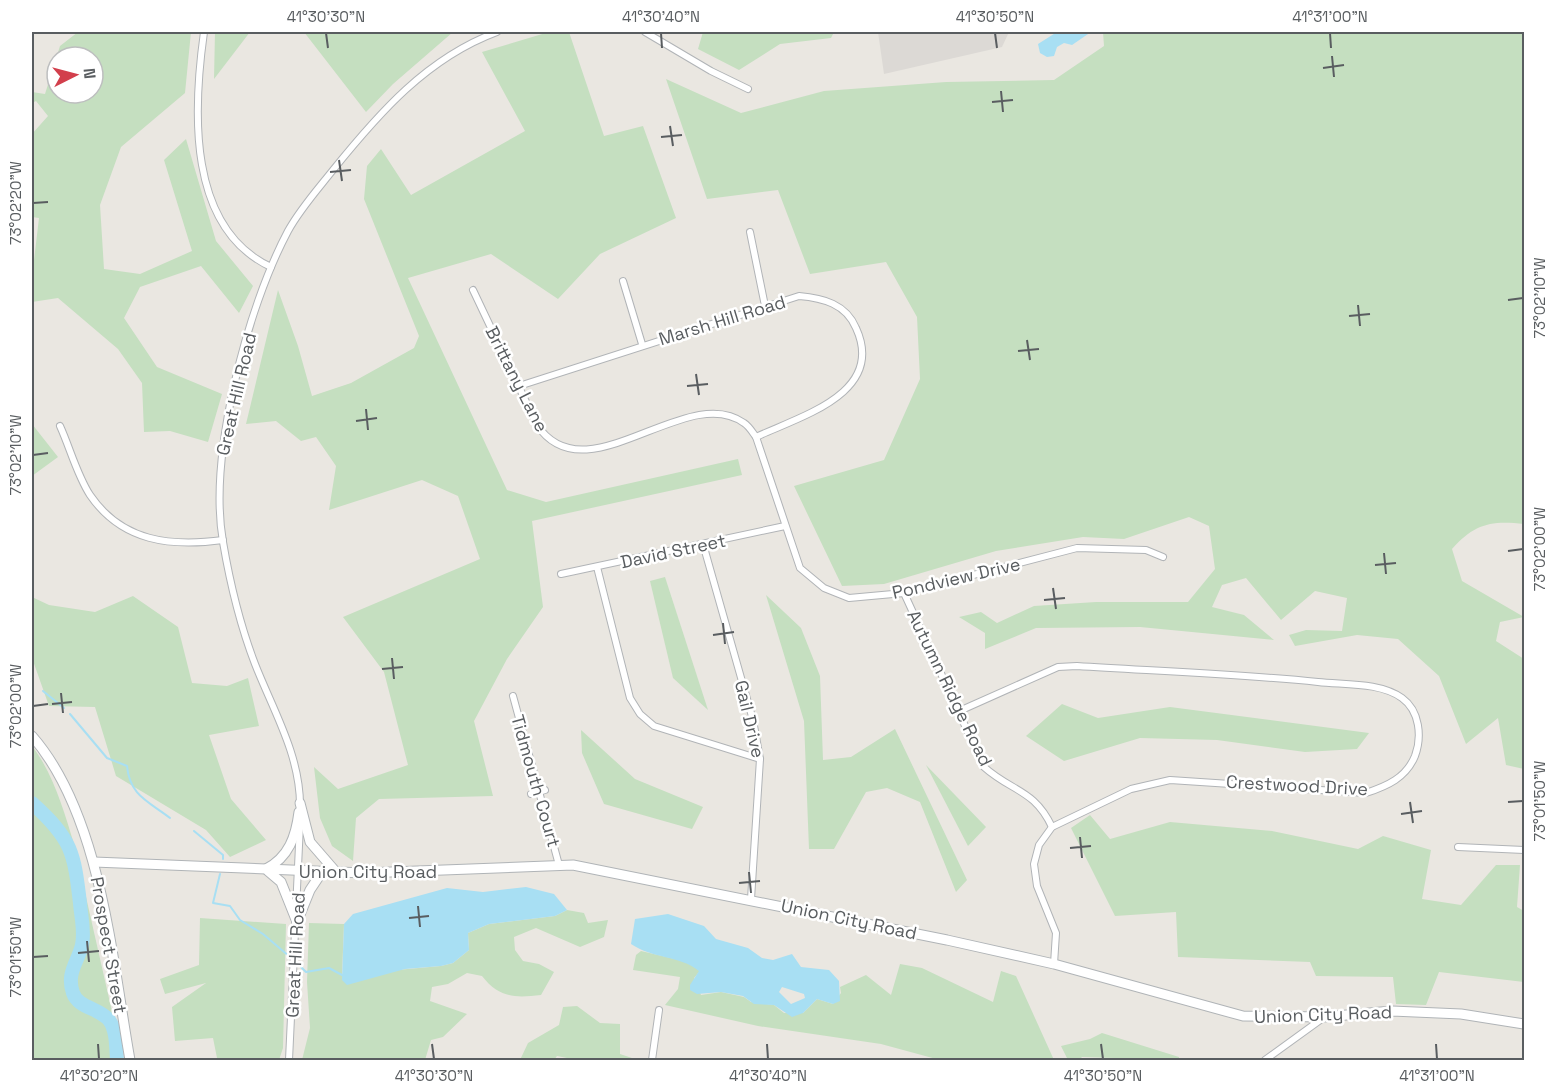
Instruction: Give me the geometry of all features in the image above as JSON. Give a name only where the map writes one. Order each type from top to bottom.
[{"type":"main road","name":"Prospect Street","points":[[32,736],[46,752],[70,800],[94,862],[130,1060]]},
{"type":"main road","points":[[297,922],[281,882],[266,869],[279,862],[293,841],[300,803]]},
{"type":"main road","points":[[300,803],[310,842],[336,872]]},
{"type":"main road","name":"Union City Road","points":[[94,862],[322,872],[416,872],[559,865],[624,873],[1054,964],[1243,1016],[1324,1017],[1392,1011],[1461,1014],[1524,1024]]},
{"type":"main road","points":[[297,922],[310,890],[322,872]]},
{"type":"street","points":[[204,32],[199,71],[198,127],[199,148],[208,188],[233,240],[248,255],[271,267]]},
{"type":"street","name":"Great Hill Road","points":[[289,1060],[297,922],[300,786],[284,732],[255,663],[236,604],[223,540],[220,489],[223,440],[242,357],[271,267],[293,222],[379,112],[423,74],[477,39],[497,32]]},
{"type":"street","points":[[645,32],[711,71],[748,89]]},
{"type":"street","points":[[750,232],[765,306]]},
{"type":"street","points":[[623,281],[642,344]]},
{"type":"street","name":"Brittany Lane","points":[[473,290],[546,438],[561,448],[576,451],[596,448],[704,414],[728,416],[744,423],[756,437]]},
{"type":"street","name":"Marsh Hill Road","points":[[519,386],[642,344],[799,296],[820,298],[840,307],[854,323],[862,341],[861,362],[855,382],[842,394],[822,406],[756,437]]},
{"type":"street","points":[[60,426],[90,494],[106,514],[129,530],[157,542],[190,544],[223,540]]},
{"type":"street","points":[[756,437],[784,526]]},
{"type":"street","name":"David Street","points":[[561,573],[784,526]]},
{"type":"street","name":"Pondview Drive","points":[[784,526],[800,568],[824,588],[849,598],[904,593],[1077,548],[1146,550],[1163,557]]},
{"type":"street","name":"Gail Drive","points":[[703,544],[753,720],[760,759],[751,899]]},
{"type":"street","points":[[597,567],[630,698],[640,714],[654,726],[760,759]]},
{"type":"street","name":"Autumn Ridge Road","points":[[904,593],[984,767],[999,780],[1025,793],[1042,807],[1052,827]]},
{"type":"street","name":"Crestwood Drive","points":[[957,712],[1058,667],[1077,666],[1277,678],[1368,687],[1387,690],[1404,699],[1416,716],[1420,737],[1414,758],[1402,775],[1387,786],[1366,792],[1170,780],[1131,789],[1052,827]]},
{"type":"street","name":"Tidmouth Court","points":[[513,696],[534,793],[559,865]]},
{"type":"street","points":[[534,793],[545,790]]},
{"type":"street","points":[[1052,827],[1039,845],[1034,864],[1037,886],[1056,933],[1054,964]]},
{"type":"street","points":[[1458,847],[1524,850]]},
{"type":"street","points":[[652,1060],[659,1010]]},
{"type":"street","points":[[1265,1060],[1324,1017]]},
{"type":"shaded area","points":[[878,32],[1009,32],[1002,47],[884,74]]},
{"type":"green space","points":[[78,32],[191,32],[185,93],[121,147],[100,205],[104,269],[140,274],[192,251],[164,160],[186,139],[216,241],[253,286],[239,313],[201,266],[140,287],[124,318],[157,367],[222,394],[208,442],[170,431],[144,432],[142,383],[118,349],[58,298],[32,302],[32,277],[39,218],[32,217],[32,134],[48,116],[36,101],[32,103],[32,92],[45,94],[45,105],[105,105],[105,45],[61,45]]},
{"type":"green space","points":[[215,32],[250,32],[214,79]]},
{"type":"green space","points":[[304,32],[453,32],[393,84],[366,112]]},
{"type":"green space","points":[[549,32],[569,32],[604,136],[643,126],[676,218],[600,254],[558,299],[491,254],[408,278],[507,490],[546,502],[738,459],[742,475],[532,521],[543,607],[507,659],[474,721],[493,796],[379,799],[356,818],[353,861],[332,846],[320,818],[314,767],[338,789],[408,765],[384,672],[343,617],[480,559],[458,496],[422,480],[329,510],[336,466],[316,437],[301,441],[276,421],[246,424],[278,290],[298,346],[312,396],[351,383],[414,348],[419,336],[364,199],[367,166],[381,149],[411,195],[525,131],[482,52]]},
{"type":"green space","points":[[703,32],[834,32],[831,38],[780,44],[739,70],[698,49]]},
{"type":"green space","points":[[1103,32],[1524,32],[1524,524],[1502,523],[1484,526],[1468,534],[1452,549],[1462,581],[1524,617],[1500,622],[1496,641],[1524,659],[1524,769],[1506,765],[1498,718],[1466,744],[1439,676],[1398,639],[1357,635],[1295,646],[1289,635],[1306,630],[1342,631],[1347,598],[1315,591],[1281,620],[1246,578],[1222,585],[1212,607],[1244,615],[1274,640],[1140,627],[1036,628],[985,649],[985,633],[959,617],[981,612],[997,623],[1034,606],[1096,602],[1188,602],[1215,569],[1209,526],[1189,517],[1124,539],[1083,537],[996,551],[884,584],[842,586],[794,486],[884,460],[920,379],[917,317],[886,262],[810,274],[778,190],[707,199],[666,79],[741,113],[824,91],[946,82],[1054,80],[1104,46]]},
{"type":"green space","points":[[32,424],[58,457],[32,476]]},
{"type":"green space","points":[[665,577],[708,710],[673,678],[650,581]]},
{"type":"green space","points":[[766,595],[801,628],[820,676],[823,760],[851,757],[895,729],[967,880],[956,892],[920,802],[887,788],[866,792],[834,849],[809,849],[804,721]]},
{"type":"green space","points":[[133,596],[178,627],[192,683],[227,686],[248,678],[259,726],[209,735],[231,799],[266,840],[230,857],[206,830],[116,776],[95,707],[49,706],[32,658],[32,597],[49,605],[95,612]]},
{"type":"green space","points":[[1062,704],[1098,718],[1170,707],[1369,733],[1357,749],[1305,752],[1217,740],[1140,738],[1064,761],[1026,736]]},
{"type":"green space","points":[[581,730],[635,779],[703,807],[692,829],[604,804],[582,753]]},
{"type":"green space","points":[[32,746],[52,780],[74,844],[123,1060],[32,1060]]},
{"type":"green space","points":[[926,765],[986,827],[968,846]]},
{"type":"green space","points":[[1090,815],[1110,839],[1170,822],[1272,831],[1358,849],[1383,836],[1431,850],[1422,899],[1461,905],[1496,865],[1520,865],[1517,907],[1524,911],[1524,982],[1439,972],[1426,1005],[1396,1004],[1393,977],[1316,976],[1310,962],[1178,957],[1176,912],[1115,916],[1071,828]]},
{"type":"green space","points":[[567,910],[584,913],[588,923],[608,920],[604,937],[580,947],[536,928],[514,937],[515,950],[523,961],[539,964],[554,972],[541,995],[508,995],[495,989],[482,976],[467,973],[448,984],[432,987],[430,1001],[467,1014],[443,1037],[431,1040],[425,1060],[302,1060],[310,1028],[307,982],[309,923],[344,924],[342,975],[453,963],[469,950],[468,933],[489,924],[555,916]]},
{"type":"green space","points":[[200,918],[286,924],[283,1048],[279,1060],[214,1060],[217,1058],[213,1038],[175,1041],[172,1007],[206,983],[165,994],[160,979],[199,965]]},
{"type":"green space","points":[[641,951],[688,962],[700,971],[694,978],[701,995],[721,992],[744,997],[751,1002],[774,1005],[784,1013],[803,1013],[817,999],[833,1004],[841,993],[840,987],[866,975],[891,995],[900,964],[922,968],[993,1002],[1001,971],[1016,976],[1054,1060],[940,1060],[881,1044],[758,1026],[665,1005],[678,989],[680,977],[633,970],[636,955]]},
{"type":"green space","points":[[577,1006],[600,1023],[620,1024],[620,1054],[638,1060],[577,1060],[557,1056],[554,1060],[520,1060],[528,1043],[559,1025],[563,1007]]},
{"type":"green space","points":[[1102,1033],[1179,1057],[1179,1060],[1082,1057],[1079,1060],[1068,1060],[1061,1046],[1090,1039]]},
{"type":"water","points":[[1057,32],[1091,32],[1072,45],[1064,43],[1057,47],[1054,56],[1047,57],[1040,53],[1038,44]]},
{"type":"water","points":[[526,887],[554,894],[567,910],[555,916],[489,924],[468,933],[469,950],[453,963],[405,969],[347,985],[342,980],[344,924],[353,914],[447,888],[483,892]]},
{"type":"water","points":[[668,914],[704,926],[716,939],[748,948],[762,958],[773,960],[792,954],[801,967],[829,970],[839,981],[840,1001],[833,1004],[817,999],[803,1013],[792,1017],[774,1005],[754,1004],[743,996],[721,992],[697,994],[690,990],[690,985],[699,971],[683,962],[639,949],[631,944],[635,919]],"holes":[[[782,987],[804,994],[805,998],[791,1004],[779,992]]]},
{"type":"waterway","points":[[43,691],[64,708]]},
{"type":"waterway","points":[[70,714],[107,758],[127,766],[132,784],[141,797],[170,818]]},
{"type":"waterway","points":[[32,803],[56,827],[73,858],[83,934],[71,986],[79,1002],[105,1016],[112,1024],[117,1060]]},
{"type":"waterway","points":[[194,831],[223,855],[223,859]]},
{"type":"waterway","points":[[220,874],[213,903],[230,906],[240,920],[263,934],[290,957]]},
{"type":"waterway","points":[[300,966],[306,972],[329,968],[342,975]]}]
